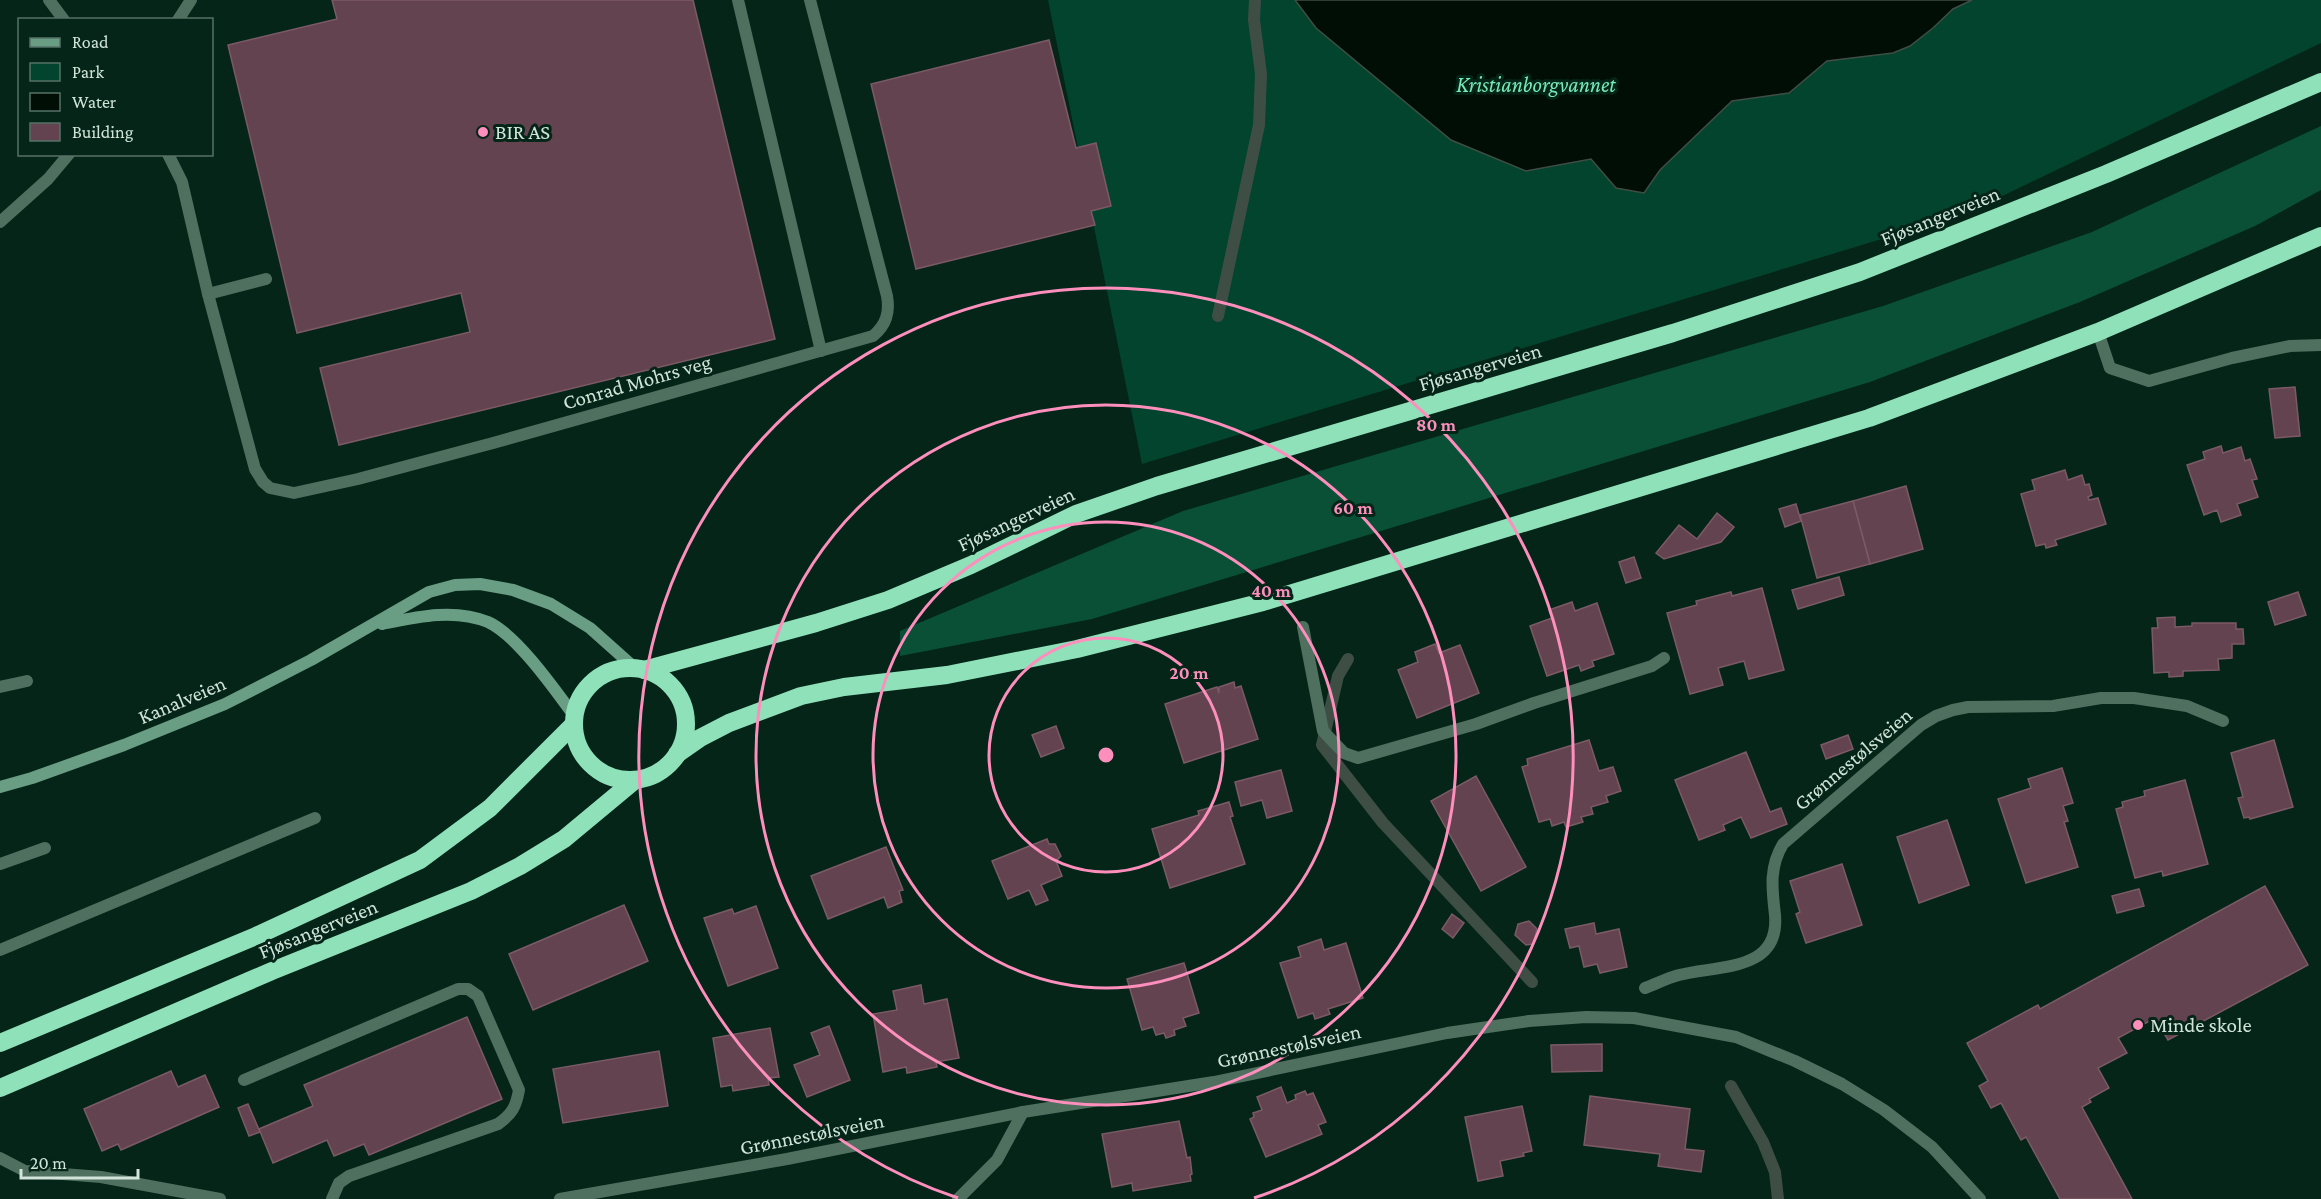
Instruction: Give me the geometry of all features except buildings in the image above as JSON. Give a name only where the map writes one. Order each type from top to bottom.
[{"type":"highway","name":"Fjøsangerveien","points":[[640,670],[816,623],[888,600],[971,565],[1076,514],[1157,486],[1673,333],[1860,272],[2106,174],[2321,82]]},
{"type":"highway","points":[[677,754],[684,741],[686,726],[684,711],[670,685],[658,676],[640,670],[612,672],[591,685],[578,705],[575,721],[579,747],[592,765],[612,776],[635,780],[661,771],[677,754],[700,738],[729,723],[801,696],[844,687],[947,675],[1077,649],[1263,602],[1869,418],[2098,332],[2321,236]]},
{"type":"highway","name":"Fjøsangerveien","points":[[0,1043],[256,936],[420,860],[490,808],[575,721]]},
{"type":"highway","name":"Fjøsangerveien","points":[[0,1088],[272,971],[471,891],[520,866],[564,839],[635,780]]},
{"type":"main road","name":"Kanalveien","points":[[0,787],[104,752],[225,704],[369,627],[429,592],[455,585],[480,584],[513,590],[551,604],[590,628],[640,670]]},
{"type":"main road","name":"Kanalveien","points":[[369,627],[422,615],[459,616],[488,622],[512,640],[544,675],[575,721]]},
{"type":"street","points":[[49,0],[62,18]]},
{"type":"street","points":[[179,18],[191,0]]},
{"type":"street","points":[[738,0],[821,351]]},
{"type":"street","name":"Conrad Mohrs veg","points":[[169,156],[182,182],[208,294],[255,469],[270,488],[294,493],[358,478],[493,443],[821,351],[873,336],[880,330],[889,308],[810,0]]},
{"type":"street","points":[[0,222],[48,179],[67,156]]},
{"type":"street","points":[[208,294],[266,279]]},
{"type":"street","points":[[2098,332],[2110,368],[2149,381],[2232,358],[2290,346],[2321,345]]},
{"type":"street","points":[[1303,627],[1323,731],[1344,753],[1358,758],[1476,724],[1652,666],[1664,658]]},
{"type":"street","points":[[0,687],[27,681]]},
{"type":"street","name":"Grønnestølsveien","points":[[1645,988],[1678,975],[1736,965],[1763,953],[1776,930],[1773,867],[1784,844],[1893,748],[1936,716],[1968,707],[2054,706],[2101,698],[2134,698],[2187,706],[2223,721]]},
{"type":"street","points":[[0,950],[315,818]]},
{"type":"street","points":[[0,864],[45,848]]},
{"type":"street","points":[[244,1080],[458,989],[468,988],[478,996],[519,1090],[516,1106],[509,1116],[498,1124],[349,1176],[339,1184],[332,1199]]},
{"type":"street","name":"Grønnestølsveien","points":[[560,1199],[787,1160],[1023,1112],[1214,1082],[1447,1033],[1529,1021],[1586,1017],[1634,1018],[1736,1037],[1795,1061],[1842,1084],[1884,1110],[1932,1147],[1980,1199]]},
{"type":"street","points":[[958,1199],[997,1160],[1023,1112]]},
{"type":"street","points":[[0,1158],[25,1171],[101,1177],[220,1199]]},
{"type":"green space","points":[[1048,0],[2321,0],[2321,43],[1967,213],[1142,464]]},
{"type":"green space","points":[[2321,126],[2321,190],[2255,226],[2080,302],[1870,382],[1092,619],[900,656],[900,631],[1183,511],[1883,306],[2092,232]]},
{"type":"water","name":"Kristianborgvannet","points":[[1295,0],[1972,0],[1953,9],[1910,46],[1893,53],[1827,61],[1789,93],[1732,101],[1660,170],[1644,193],[1616,188],[1591,159],[1526,171],[1451,140],[1316,28]]},
{"type":"waterway","points":[[1218,316],[1259,125],[1261,74],[1254,20],[1255,0]]},
{"type":"waterway","points":[[1348,659],[1338,676],[1322,745],[1383,823],[1532,982]]},
{"type":"waterway","points":[[1731,1086],[1763,1142],[1775,1172],[1778,1199]]},
{"type":"place","name":"BIR AS","points":[[483,132]]},
{"type":"place","name":"Minde skole","points":[[2138,1025]]}]
